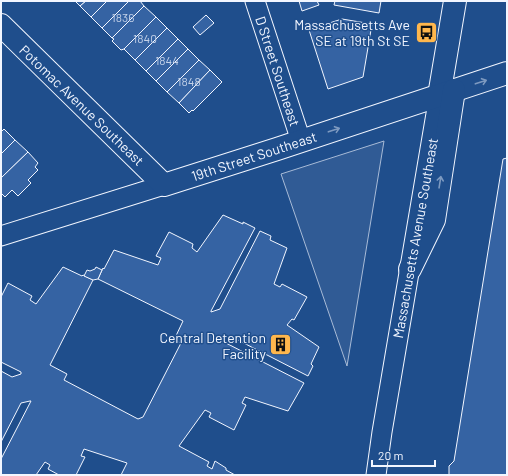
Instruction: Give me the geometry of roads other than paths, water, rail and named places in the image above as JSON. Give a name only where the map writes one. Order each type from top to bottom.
[{"type":"main road","points":[[410,269],[434,220],[455,1]]},
{"type":"main road","name":"Potomac Avenue Southeast","points":[[1,25],[164,185]]},
{"type":"main road","name":"19th Street Southeast","points":[[164,185],[507,73]]},
{"type":"street","name":"D Street Southeast","points":[[255,1],[301,141]]},
{"type":"street","name":"19th Street Southeast","points":[[1,236],[164,185]]},
{"type":"street","name":"Massachusetts Avenue Southeast","points":[[376,475],[410,269]]},
{"type":"place","name":"Massachusetts Ave SE at 19th St SE","points":[[426,32]]},
{"type":"place","name":"Central Detention Facility","points":[[281,345]]}]
